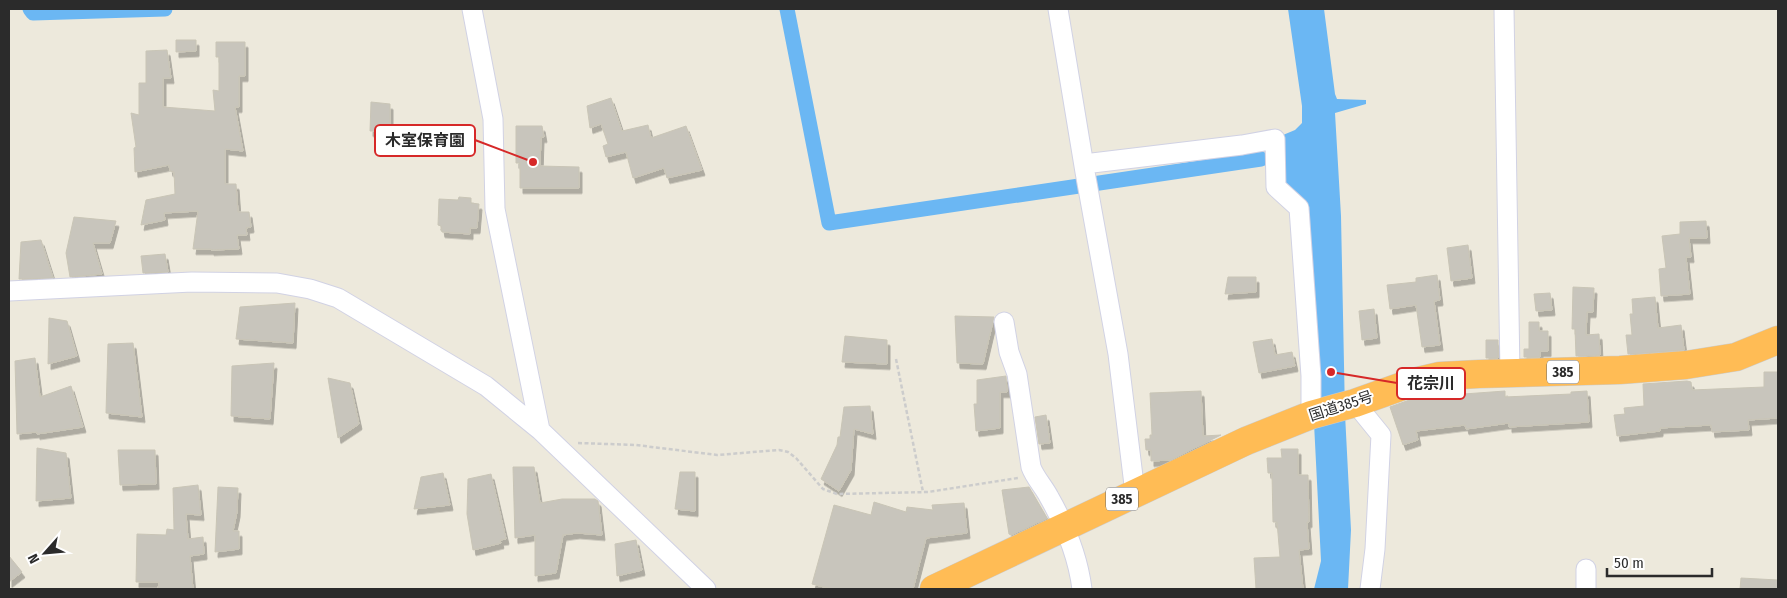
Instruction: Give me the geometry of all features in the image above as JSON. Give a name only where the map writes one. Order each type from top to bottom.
[{"type":"highway","name":"国道385号","points":[[934,589],[1246,441],[1312,415],[1405,385],[1440,376],[1620,370],[1686,365],[1736,357],[1778,340]]},
{"type":"street","points":[[472,9],[493,119],[495,210],[540,430]]},
{"type":"street","points":[[1058,9],[1118,354],[1135,493]]},
{"type":"street","points":[[1504,9],[1510,373]]},
{"type":"street","points":[[1086,175],[1275,138],[1276,187],[1299,208],[1312,376],[1312,415]]},
{"type":"street","points":[[9,291],[192,282],[276,283],[310,288],[338,298],[486,386],[540,430],[706,589]]},
{"type":"street","points":[[1004,322],[1008,352],[1017,374],[1031,467],[1064,527],[1080,570],[1082,589]]},
{"type":"street","points":[[1351,403],[1381,436],[1375,549],[1370,589]]},
{"type":"street","points":[[1586,569],[1586,589]]},
{"type":"path","points":[[896,359],[923,492]]},
{"type":"path","points":[[559,449],[578,443],[636,445],[716,454],[779,450],[788,452],[796,458],[823,489],[837,494],[923,492],[1034,475]]},
{"type":"water","points":[[1288,9],[1324,9],[1337,99],[1366,100],[1366,104],[1335,113],[1341,216],[1345,414],[1351,530],[1348,589],[1314,589],[1321,561],[1303,206],[1282,187],[1283,135],[1295,130],[1302,123],[1302,106]]},
{"type":"building","points":[[176,40],[196,40],[196,51],[176,52]]},
{"type":"building","points":[[216,42],[245,42],[245,76],[239,76],[239,107],[235,107],[243,151],[225,149],[225,184],[236,184],[238,212],[249,212],[251,227],[246,228],[247,235],[237,235],[239,249],[193,249],[198,211],[164,213],[165,220],[141,225],[146,200],[175,194],[174,172],[170,171],[169,165],[135,172],[134,148],[136,147],[131,113],[139,115],[139,83],[146,83],[146,51],[167,50],[171,78],[163,78],[163,107],[215,111],[213,90],[219,91],[219,57],[216,57]]},
{"type":"building","points":[[611,98],[622,131],[648,125],[651,138],[686,126],[702,170],[667,178],[664,168],[633,178],[626,152],[606,157],[603,146],[608,144],[601,124],[590,128],[587,106]]},
{"type":"building","points":[[371,102],[390,104],[390,131],[370,131]]},
{"type":"building","points":[[516,126],[542,126],[544,137],[541,137],[540,166],[579,167],[579,188],[520,188],[520,163],[516,163]]},
{"type":"building","points":[[459,197],[471,198],[471,203],[479,204],[477,228],[470,228],[470,234],[442,232],[441,226],[438,225],[439,199],[458,200]]},
{"type":"building","points":[[74,217],[116,221],[110,243],[93,243],[102,274],[70,277],[66,253]]},
{"type":"building","points":[[1706,221],[1707,238],[1689,238],[1691,257],[1686,257],[1690,294],[1661,296],[1659,269],[1666,268],[1662,236],[1680,234],[1680,222]]},
{"type":"building","points":[[41,240],[53,278],[19,279],[21,242]]},
{"type":"building","points":[[1468,245],[1472,278],[1451,281],[1447,248]]},
{"type":"building","points":[[165,254],[168,272],[143,273],[141,256]]},
{"type":"building","points":[[1437,275],[1440,300],[1434,301],[1440,345],[1422,347],[1416,305],[1390,309],[1387,285],[1416,282],[1416,278]]},
{"type":"building","points":[[1228,277],[1256,277],[1256,292],[1225,294]]},
{"type":"building","points":[[1573,287],[1594,288],[1593,312],[1587,312],[1586,335],[1599,334],[1600,355],[1576,356],[1575,329],[1572,329]]},
{"type":"building","points":[[1550,293],[1552,310],[1536,311],[1534,294]]},
{"type":"building","points":[[1655,297],[1658,328],[1681,325],[1684,350],[1628,354],[1626,335],[1632,335],[1630,314],[1633,314],[1632,299]]},
{"type":"building","points":[[295,303],[293,343],[236,339],[240,307]]},
{"type":"building","points":[[1374,309],[1377,338],[1362,340],[1359,311]]},
{"type":"building","points":[[955,316],[994,317],[983,364],[957,363]]},
{"type":"building","points":[[49,318],[67,321],[77,356],[48,364]]},
{"type":"building","points":[[1529,322],[1539,322],[1539,331],[1548,331],[1548,351],[1540,351],[1540,357],[1524,357],[1524,349],[1529,349]]},
{"type":"building","points":[[845,336],[887,340],[887,364],[842,362]]},
{"type":"building","points":[[1272,339],[1275,355],[1292,352],[1295,366],[1259,373],[1253,342]]},
{"type":"building","points":[[1486,340],[1498,340],[1498,358],[1486,358]]},
{"type":"building","points":[[133,343],[142,417],[106,413],[108,344]]},
{"type":"building","points":[[35,358],[40,397],[71,386],[83,427],[37,434],[37,432],[17,434],[15,361]]},
{"type":"building","points":[[274,363],[270,419],[231,416],[232,366]]},
{"type":"building","points":[[1764,372],[1778,372],[1778,418],[1748,420],[1749,430],[1712,432],[1711,425],[1660,428],[1660,431],[1617,436],[1614,415],[1625,414],[1624,408],[1644,406],[1643,384],[1687,381],[1691,382],[1692,390],[1764,387]]},
{"type":"building","points":[[1006,376],[1007,392],[1000,392],[1000,428],[976,431],[974,404],[977,404],[977,380]]},
{"type":"building","points":[[328,378],[350,383],[359,424],[338,438]]},
{"type":"building","points":[[1201,391],[1203,436],[1221,435],[1170,460],[1151,461],[1151,450],[1146,450],[1145,439],[1150,439],[1150,435],[1152,435],[1150,393]]},
{"type":"building","points":[[1450,391],[1450,395],[1505,391],[1505,397],[1571,394],[1571,392],[1587,391],[1589,422],[1509,427],[1509,423],[1466,429],[1465,425],[1416,431],[1418,440],[1403,445],[1390,407],[1415,398]]},
{"type":"building","points":[[870,406],[873,434],[854,429],[851,470],[839,491],[821,479],[837,445],[838,437],[840,437],[844,407]]},
{"type":"building","points":[[1046,415],[1050,443],[1039,444],[1035,417]]},
{"type":"building","points":[[37,448],[66,453],[71,498],[36,501]]},
{"type":"building","points":[[1281,449],[1298,449],[1298,475],[1308,475],[1309,522],[1307,522],[1309,549],[1299,550],[1303,589],[1256,589],[1254,558],[1280,557],[1277,522],[1273,522],[1272,473],[1268,473],[1267,458],[1282,458]]},
{"type":"building","points":[[118,450],[155,450],[156,484],[120,485]]},
{"type":"building","points":[[513,467],[534,467],[540,503],[562,499],[595,499],[598,501],[602,535],[577,533],[563,535],[556,573],[535,576],[535,535],[515,538]]},
{"type":"building","points":[[680,472],[695,472],[695,511],[675,509]]},
{"type":"building","points":[[443,473],[450,505],[414,509],[421,477]]},
{"type":"building","points":[[491,474],[506,539],[500,540],[501,543],[473,550],[467,514],[468,479]]},
{"type":"building","points":[[198,485],[201,515],[186,514],[188,539],[203,537],[204,554],[190,556],[193,589],[158,589],[159,582],[136,582],[137,534],[166,535],[167,529],[174,530],[173,488]]},
{"type":"building","points":[[218,487],[238,488],[237,512],[233,531],[239,531],[239,549],[215,552]]},
{"type":"building","points":[[1029,487],[1047,518],[1011,535],[1009,534],[1002,490]]},
{"type":"building","points":[[874,502],[906,512],[907,507],[933,510],[932,505],[964,503],[967,533],[926,538],[913,589],[832,589],[812,584],[834,505],[871,515]]},
{"type":"building","points":[[636,540],[642,570],[617,576],[615,544]]},
{"type":"building","points":[[9,556],[22,572],[9,582]]},
{"type":"building","points":[[1741,578],[1778,580],[1778,589],[1740,589]]},
{"type":"waterway","points":[[30,9],[33,13],[165,9]]},
{"type":"waterway","points":[[787,9],[829,223],[1261,159]]},
{"type":"place","name":"木室保育園","points":[[533,162]]},
{"type":"place","name":"花宗川","points":[[1331,372]]}]
